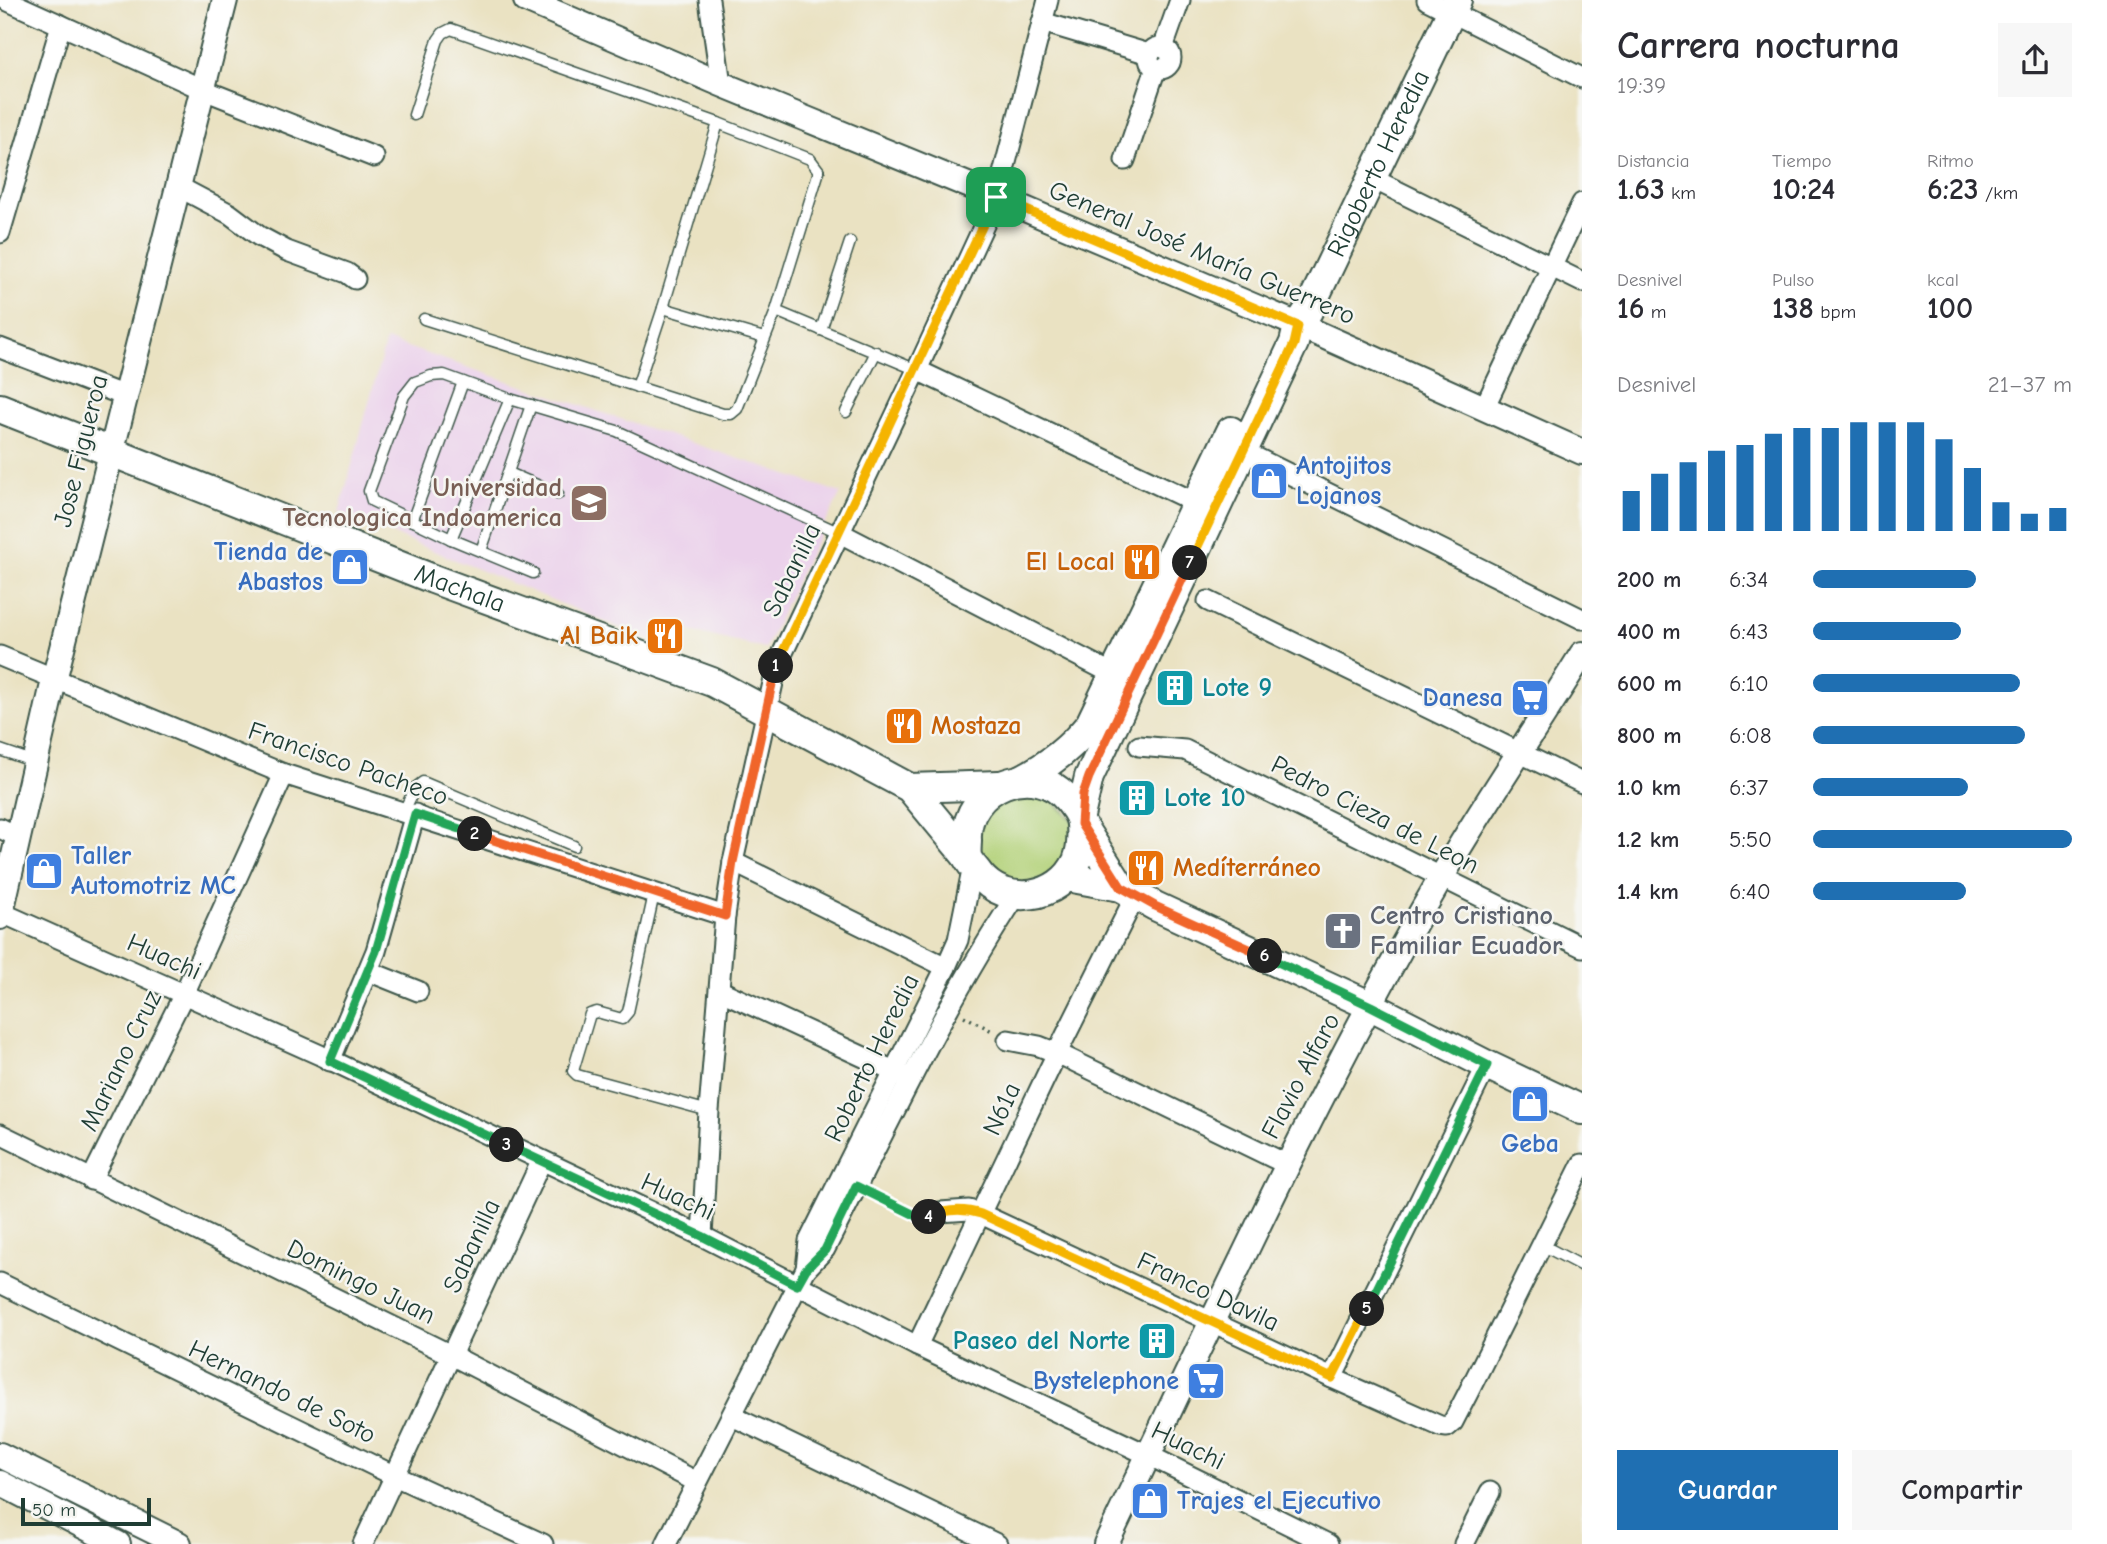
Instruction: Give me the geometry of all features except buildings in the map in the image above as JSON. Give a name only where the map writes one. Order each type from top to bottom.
[{"type":"main road","name":"Rigoberto Heredia","points":[[970,862],[966,831],[972,813],[983,797],[1048,765],[1082,735],[1090,724],[1113,674],[1294,344],[1298,326],[1308,311],[1371,178],[1445,4]]},
{"type":"main road","name":"Machala","points":[[0,408],[433,579],[712,682],[910,788],[970,862]]},
{"type":"main road","name":"Rigoberto Heredia","points":[[1067,877],[1077,861],[1082,843],[1083,794],[1089,777],[1205,508]]},
{"type":"main road","points":[[1010,782],[1037,780],[1052,786],[1065,796],[1128,891]]},
{"type":"main road","name":"Machala","points":[[910,788],[1010,782]]},
{"type":"main road","points":[[970,862],[984,881],[999,891],[1017,896],[1035,895],[1052,889],[1067,877],[1128,891],[1582,1110]]},
{"type":"street","points":[[6,0],[204,90],[374,157]]},
{"type":"street","name":"Jose Figueroa","points":[[0,914],[9,832],[35,762],[225,0]]},
{"type":"street","name":"General José María Guerrero","points":[[526,0],[1298,326],[1582,452]]},
{"type":"street","points":[[709,0],[721,84]]},
{"type":"street","name":"Sabanilla","points":[[702,1236],[725,916],[733,862],[776,665],[917,370],[996,197],[1048,0]]},
{"type":"street","points":[[1125,160],[1156,57],[1180,0]]},
{"type":"street","points":[[1445,4],[1582,78]]},
{"type":"street","points":[[1042,22],[1156,57]]},
{"type":"street","points":[[0,233],[61,25]]},
{"type":"street","points":[[1371,178],[1582,282]]},
{"type":"street","points":[[179,187],[230,214],[259,236],[287,251],[347,273],[355,279]]},
{"type":"street","points":[[1484,408],[1582,203]]},
{"type":"street","points":[[0,348],[125,396]]},
{"type":"street","points":[[917,370],[1205,508]]},
{"type":"street","points":[[1257,458],[1582,618]]},
{"type":"street","points":[[840,533],[1113,674]]},
{"type":"street","points":[[1208,601],[1582,783]]},
{"type":"street","name":"Flavio Alfaro","points":[[1106,1544],[1288,1164],[1371,1006],[1441,877],[1582,654]]},
{"type":"street","name":"Francisco Pacheco","points":[[0,656],[284,774],[725,916]]},
{"type":"street","name":"Pedro Cieza de Leon","points":[[1139,746],[1185,750],[1582,947]]},
{"type":"street","name":"Mariano Cruz","points":[[91,1180],[184,994],[284,774]]},
{"type":"street","points":[[330,1061],[368,971],[410,813]]},
{"type":"street","points":[[733,862],[946,967]]},
{"type":"street","name":"Roberto Heredia","points":[[801,1277],[825,1250],[856,1186],[958,940],[970,862]]},
{"type":"street","name":"N61a","points":[[917,1346],[1057,1053],[1128,891]]},
{"type":"street","name":"Roberto Heredia","points":[[666,1544],[801,1277],[809,1241],[903,1075],[949,1009],[980,952],[1017,896]]},
{"type":"street","name":"Huachi","points":[[0,914],[184,994],[702,1236],[801,1277],[917,1346],[1149,1455],[1328,1544]]},
{"type":"street","points":[[368,971],[418,991]]},
{"type":"street","points":[[720,991],[903,1075]]},
{"type":"street","points":[[1008,1040],[1039,1046],[1057,1053],[1288,1164]]},
{"type":"street","points":[[1332,1378],[1487,1065]]},
{"type":"street","name":"Domingo Juan","points":[[0,1134],[451,1354],[697,1482]]},
{"type":"street","name":"Sabanilla","points":[[363,1544],[541,1162]]},
{"type":"street","points":[[1542,1245],[1582,1164]]},
{"type":"street","name":"Franco Davila","points":[[940,1212],[969,1210],[981,1214],[1332,1378],[1447,1427],[1453,1422],[1542,1245]]},
{"type":"street","name":"Hernando de Soto","points":[[0,1283],[395,1476],[543,1544]]},
{"type":"street","points":[[732,1416],[997,1544]]},
{"type":"street","points":[[0,1455],[179,1544]]},
{"type":"street","points":[[0,1483],[118,1544]]},
{"type":"street","points":[[1464,1544],[1490,1492]]},
{"type":"lane","points":[[414,115],[438,40],[443,33],[451,29],[718,123],[810,159],[819,171],[775,312],[737,409],[731,414],[723,414],[424,319]]},
{"type":"lane","points":[[637,387],[718,123]]},
{"type":"lane","points":[[821,330],[850,242]]},
{"type":"lane","points":[[663,307],[764,338]]},
{"type":"lane","points":[[775,312],[917,370]]},
{"type":"lane","points":[[846,412],[876,352]]},
{"type":"lane","points":[[533,573],[451,539],[372,501],[369,491],[394,421],[404,396],[415,382],[444,375],[510,399],[617,431],[725,478],[840,533]]},
{"type":"lane","points":[[412,521],[463,382]]},
{"type":"lane","points":[[451,539],[510,399]]},
{"type":"lane","points":[[481,551],[531,405]]},
{"type":"lane","points":[[509,473],[558,494]]},
{"type":"lane","points":[[0,750],[35,762]]},
{"type":"lane","points":[[410,813],[415,788],[423,782],[574,846]]},
{"type":"lane","points":[[654,894],[628,1012],[622,1019],[597,1012],[590,1014],[573,1071],[577,1075],[709,1111]]},
{"type":"lane","points":[[1542,1245],[1582,1266]]},
{"type":"path","points":[[949,1009],[1008,1040]]},
{"type":"path","points":[[856,1186],[925,1220],[940,1212]]},
{"type":"shaded area","name":"Universidad Tecnologica Indoamerica","points":[[386,340],[841,493],[765,649],[658,623],[652,641],[339,512]]},
{"type":"green space","points":[[1038,787],[1074,821],[1065,870],[1020,889],[979,861],[973,828],[990,799]]},
{"type":"place","name":"Antojitos Lojanos","points":[[1269,481]]},
{"type":"place","name":"Universidad Tecnologica Indoamerica","points":[[589,503]]},
{"type":"place","name":"El Local","points":[[1142,562]]},
{"type":"place","name":"Tienda de Abastos","points":[[350,567]]},
{"type":"place","name":"Al Baik","points":[[665,636]]},
{"type":"place","name":"Lote 9","points":[[1175,688]]},
{"type":"place","name":"Danesa","points":[[1530,698]]},
{"type":"place","name":"Mostaza","points":[[904,726]]},
{"type":"place","name":"Lote 10","points":[[1137,798]]},
{"type":"place","name":"Medíterráneo","points":[[1146,868]]},
{"type":"place","name":"Taller Automotriz MC","points":[[44,871]]},
{"type":"place","name":"Centro Cristiano Familiar Ecuador","points":[[1343,931]]},
{"type":"place","name":"Geba","points":[[1530,1104]]},
{"type":"place","name":"Paseo del Norte","points":[[1157,1341]]},
{"type":"place","name":"Bystelephone","points":[[1206,1381]]},
{"type":"place","name":"Trajes el Ejecutivo","points":[[1150,1501]]},
{"type":"route","points":[[996,197],[1298,326],[1294,344],[1089,777],[1080,816],[1081,824],[1121,887],[1155,906],[1371,1006],[1487,1065],[1332,1378],[981,1214],[969,1210],[954,1210],[940,1212],[925,1220],[856,1186],[825,1250],[806,1269],[797,1285],[702,1236],[330,1061],[376,951],[415,814],[725,916],[733,862],[776,665],[917,370],[996,197]]}]
